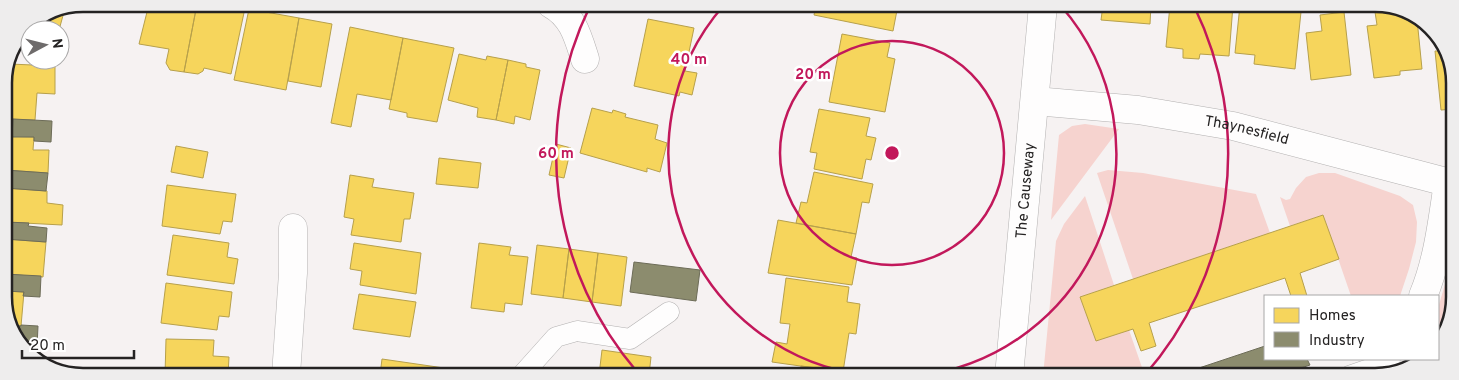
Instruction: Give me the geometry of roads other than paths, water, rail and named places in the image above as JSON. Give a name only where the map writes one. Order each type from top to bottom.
[{"type":"street","points":[[562,13],[574,26],[585,59]]},
{"type":"street","name":"The Causeway","points":[[1010,367],[1042,13]]},
{"type":"street","name":"Thaynesfield","points":[[1035,101],[1138,110],[1233,126],[1446,182]]},
{"type":"street","points":[[1424,295],[1431,277],[1446,209]]},
{"type":"street","points":[[286,368],[293,273],[293,228]]},
{"type":"lane","points":[[529,368],[556,337],[577,331],[630,339],[669,312]]}]
